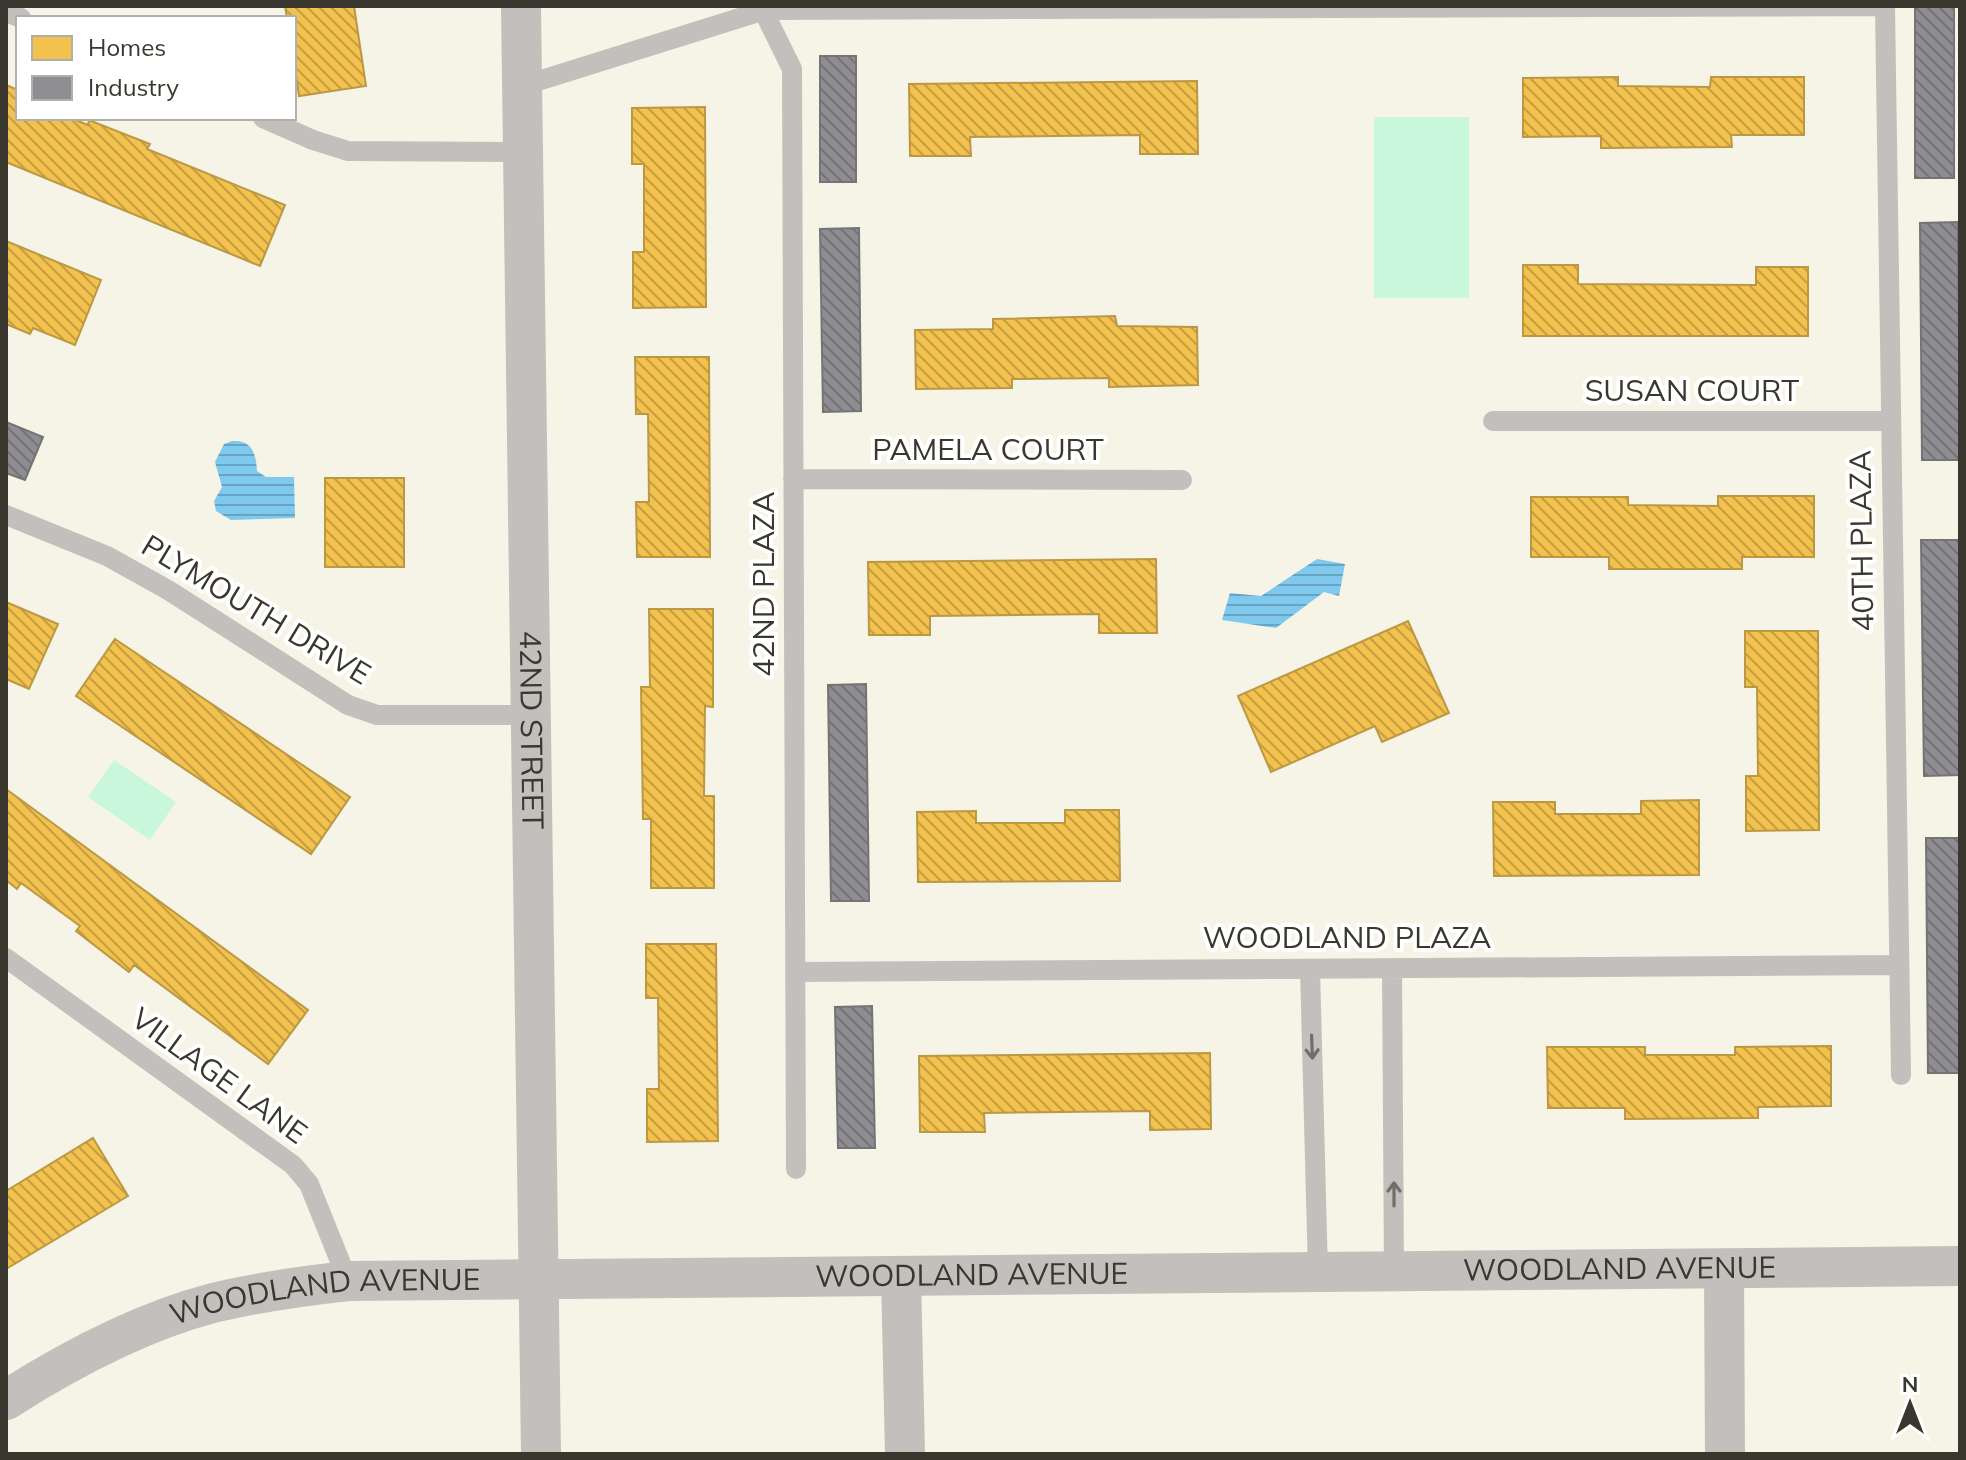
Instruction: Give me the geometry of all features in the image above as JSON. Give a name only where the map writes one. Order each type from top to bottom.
[{"type":"street","name":"42ND STREET","points":[[521,6],[541,1454]]},
{"type":"street","name":"WOODLAND AVENUE","points":[[6,1400],[46,1375],[145,1326],[211,1304],[279,1289],[348,1281],[1960,1266]]},
{"type":"street","points":[[1724,1269],[1725,1454]]},
{"type":"street","points":[[901,1276],[905,1454]]},
{"type":"lane","points":[[522,86],[763,8],[1885,6]]},
{"type":"lane","name":"40TH PLAZA","points":[[1885,6],[1901,1075]]},
{"type":"lane","name":"42ND PLAZA","points":[[763,8],[792,69],[796,1169]]},
{"type":"lane","points":[[268,120],[348,151],[524,152]]},
{"type":"lane","name":"SUSAN COURT","points":[[1493,421],[1890,421]]},
{"type":"lane","name":"PAMELA COURT","points":[[793,479],[1182,480]]},
{"type":"lane","name":"PLYMOUTH DRIVE","points":[[6,515],[107,556],[168,590],[348,705],[377,715],[532,715]]},
{"type":"lane","name":"VILLAGE LANE","points":[[6,958],[293,1165],[309,1184],[348,1281]]},
{"type":"lane","name":"WOODLAND PLAZA","points":[[796,972],[1898,965]]},
{"type":"lane","points":[[1392,968],[1394,1272]]},
{"type":"lane","points":[[1310,969],[1318,1273]]},
{"type":"green space","points":[[1374,117],[1469,117],[1469,298],[1374,298]]},
{"type":"green space","points":[[114,760],[176,802],[150,840],[88,797]]},
{"type":"water","points":[[232,441],[244,443],[252,449],[257,471],[266,477],[294,477],[295,518],[231,520],[216,511],[214,501],[222,487],[215,462],[224,444]]},
{"type":"water","points":[[1317,559],[1345,564],[1339,596],[1324,592],[1276,628],[1222,620],[1230,593],[1261,596]]},
{"type":"building: Homes","points":[[285,6],[354,6],[366,86],[299,96],[296,16],[287,16]]},
{"type":"building: Homes","points":[[1618,77],[1618,86],[1710,87],[1711,77],[1804,77],[1804,135],[1731,135],[1732,147],[1601,148],[1601,136],[1523,137],[1523,78]]},
{"type":"building: Homes","points":[[1197,81],[1198,154],[1140,154],[1140,135],[970,137],[971,156],[910,156],[909,84]]},
{"type":"building: Homes","points":[[6,85],[16,89],[16,120],[76,120],[88,125],[89,120],[150,144],[147,149],[285,205],[260,266],[6,162]]},
{"type":"building: Homes","points":[[705,107],[706,307],[633,308],[633,252],[644,252],[644,164],[632,164],[632,108]]},
{"type":"building: Homes","points":[[6,241],[101,280],[75,345],[33,328],[30,334],[6,324]]},
{"type":"building: Homes","points":[[1523,265],[1578,265],[1578,284],[1756,285],[1756,267],[1808,267],[1808,336],[1523,336]]},
{"type":"building: Homes","points":[[1115,316],[1117,326],[1197,327],[1198,385],[1109,387],[1109,378],[1012,379],[1012,388],[916,389],[915,330],[993,329],[993,319]]},
{"type":"building: Homes","points":[[635,357],[709,357],[710,557],[637,557],[636,502],[649,502],[648,414],[636,414]]},
{"type":"building: Homes","points":[[325,478],[404,478],[404,567],[325,567]]},
{"type":"building: Homes","points":[[1718,496],[1814,496],[1814,557],[1742,557],[1742,569],[1609,569],[1609,557],[1531,557],[1531,497],[1628,497],[1628,505],[1718,506]]},
{"type":"building: Homes","points":[[1156,559],[1157,633],[1099,633],[1099,614],[930,616],[930,635],[869,635],[868,562]]},
{"type":"building: Homes","points":[[6,602],[58,624],[29,689],[6,679]]},
{"type":"building: Homes","points":[[649,609],[713,609],[713,707],[705,706],[704,796],[714,796],[714,888],[651,888],[651,819],[643,819],[641,687],[650,687]]},
{"type":"building: Homes","points":[[1408,621],[1449,713],[1382,742],[1375,726],[1271,772],[1238,696]]},
{"type":"building: Homes","points":[[1745,631],[1818,631],[1819,830],[1746,831],[1746,776],[1758,776],[1757,687],[1745,687]]},
{"type":"building: Homes","points":[[115,639],[350,797],[311,854],[76,696]]},
{"type":"building: Homes","points":[[6,789],[308,1010],[268,1064],[134,965],[129,972],[76,931],[80,926],[21,883],[17,889],[6,880]]},
{"type":"building: Homes","points":[[1699,800],[1699,875],[1494,876],[1493,802],[1555,802],[1555,814],[1641,814],[1641,801]]},
{"type":"building: Homes","points":[[1065,810],[1119,810],[1120,881],[918,882],[917,812],[976,811],[976,823],[1065,823]]},
{"type":"building: Homes","points":[[646,944],[716,944],[718,1141],[647,1142],[647,1089],[659,1089],[658,998],[646,998]]},
{"type":"building: Homes","points":[[1831,1046],[1831,1106],[1758,1107],[1758,1118],[1625,1119],[1625,1108],[1548,1108],[1547,1047],[1645,1047],[1645,1055],[1735,1055],[1735,1047]]},
{"type":"building: Homes","points":[[1210,1053],[1211,1129],[1150,1130],[1150,1111],[984,1113],[985,1132],[920,1132],[919,1056]]},
{"type":"building: Homes","points":[[93,1138],[128,1196],[6,1269],[6,1191]]},
{"type":"building: Industry","points":[[1915,6],[1954,6],[1954,178],[1915,178]]},
{"type":"building: Industry","points":[[820,56],[856,56],[856,182],[820,182]]},
{"type":"building: Industry","points":[[1958,222],[1960,460],[1922,460],[1920,223]]},
{"type":"building: Industry","points":[[859,228],[861,411],[823,412],[820,229]]},
{"type":"building: Industry","points":[[6,422],[43,437],[25,480],[6,473]]},
{"type":"building: Industry","points":[[1921,540],[1960,540],[1960,775],[1924,776]]},
{"type":"building: Industry","points":[[866,684],[869,901],[831,901],[828,685]]},
{"type":"building: Industry","points":[[1926,838],[1960,838],[1960,1073],[1928,1073]]},
{"type":"building: Industry","points":[[872,1006],[875,1148],[838,1148],[835,1007]]}]
